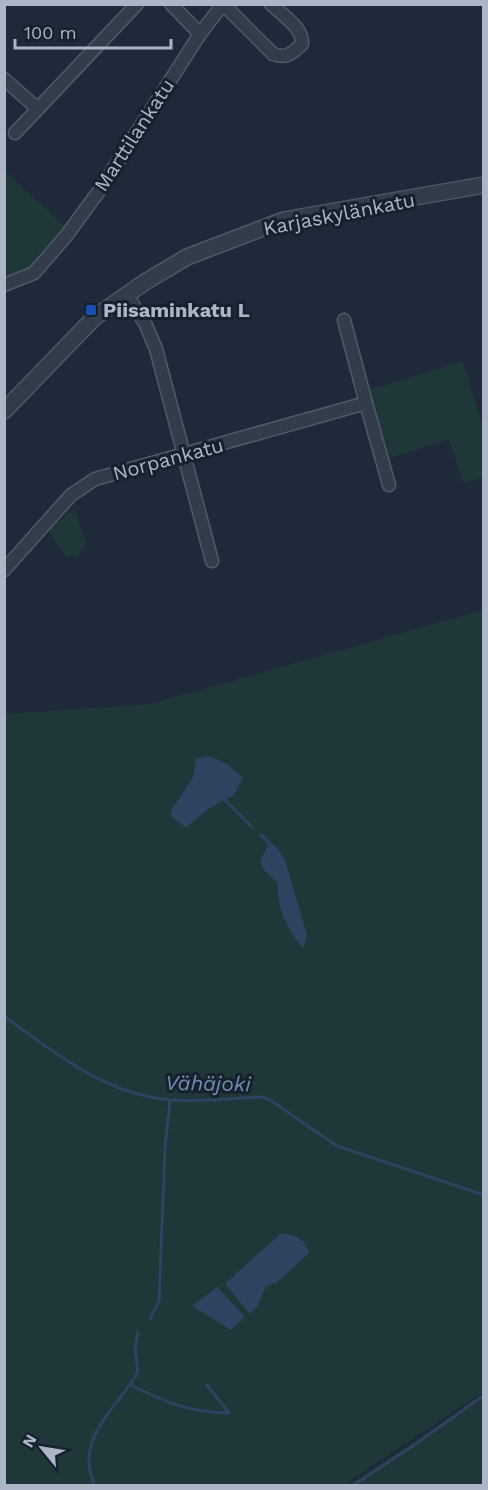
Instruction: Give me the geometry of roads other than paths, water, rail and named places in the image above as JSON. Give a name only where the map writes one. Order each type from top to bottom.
[{"type":"street","points":[[15,133],[137,4]]},
{"type":"street","points":[[171,4],[200,34]]},
{"type":"street","points":[[223,4],[273,54],[282,58],[290,55],[302,44],[302,37],[297,28],[271,4]]},
{"type":"street","name":"Marttilankatu","points":[[4,285],[23,280],[39,269],[66,236],[99,191],[200,34],[223,4]]},
{"type":"street","points":[[4,79],[38,109]]},
{"type":"street","name":"Karjaskylänkatu","points":[[4,411],[85,325],[126,294],[202,250],[284,220],[483,185]]},
{"type":"street","points":[[126,294],[145,324],[156,349],[212,561]]},
{"type":"street","points":[[344,320],[389,485]]},
{"type":"street","name":"Norpankatu","points":[[4,570],[71,495],[95,479],[366,403]]},
{"type":"water","points":[[209,756],[227,764],[243,778],[234,795],[208,809],[186,828],[172,817],[171,811],[193,777],[196,759]]},
{"type":"water","points":[[269,843],[275,845],[285,860],[307,935],[303,948],[284,917],[279,900],[278,883],[265,871],[260,862]]},
{"type":"water","points":[[280,1234],[299,1238],[309,1253],[276,1283],[266,1286],[257,1307],[251,1313],[248,1312],[225,1284]]},
{"type":"water","points":[[217,1287],[245,1317],[231,1330],[192,1306]]},
{"type":"waterway","points":[[225,800],[252,827]]},
{"type":"waterway","points":[[261,835],[270,844]]},
{"type":"waterway","name":"Vähäjoki","points":[[4,1016],[62,1058],[103,1081],[125,1090],[171,1100],[263,1097],[337,1146],[484,1195]]},
{"type":"waterway","points":[[150,1319],[159,1301],[165,1149],[170,1100]]},
{"type":"waterway","points":[[95,1486],[89,1454],[93,1439],[138,1372],[135,1348],[138,1332]]},
{"type":"waterway","points":[[131,1385],[178,1405],[201,1411],[229,1413],[207,1385]]},
{"type":"waterway","points":[[352,1486],[484,1395]]},
{"type":"place","name":"Piisaminkatu L","points":[[91,310]]}]
